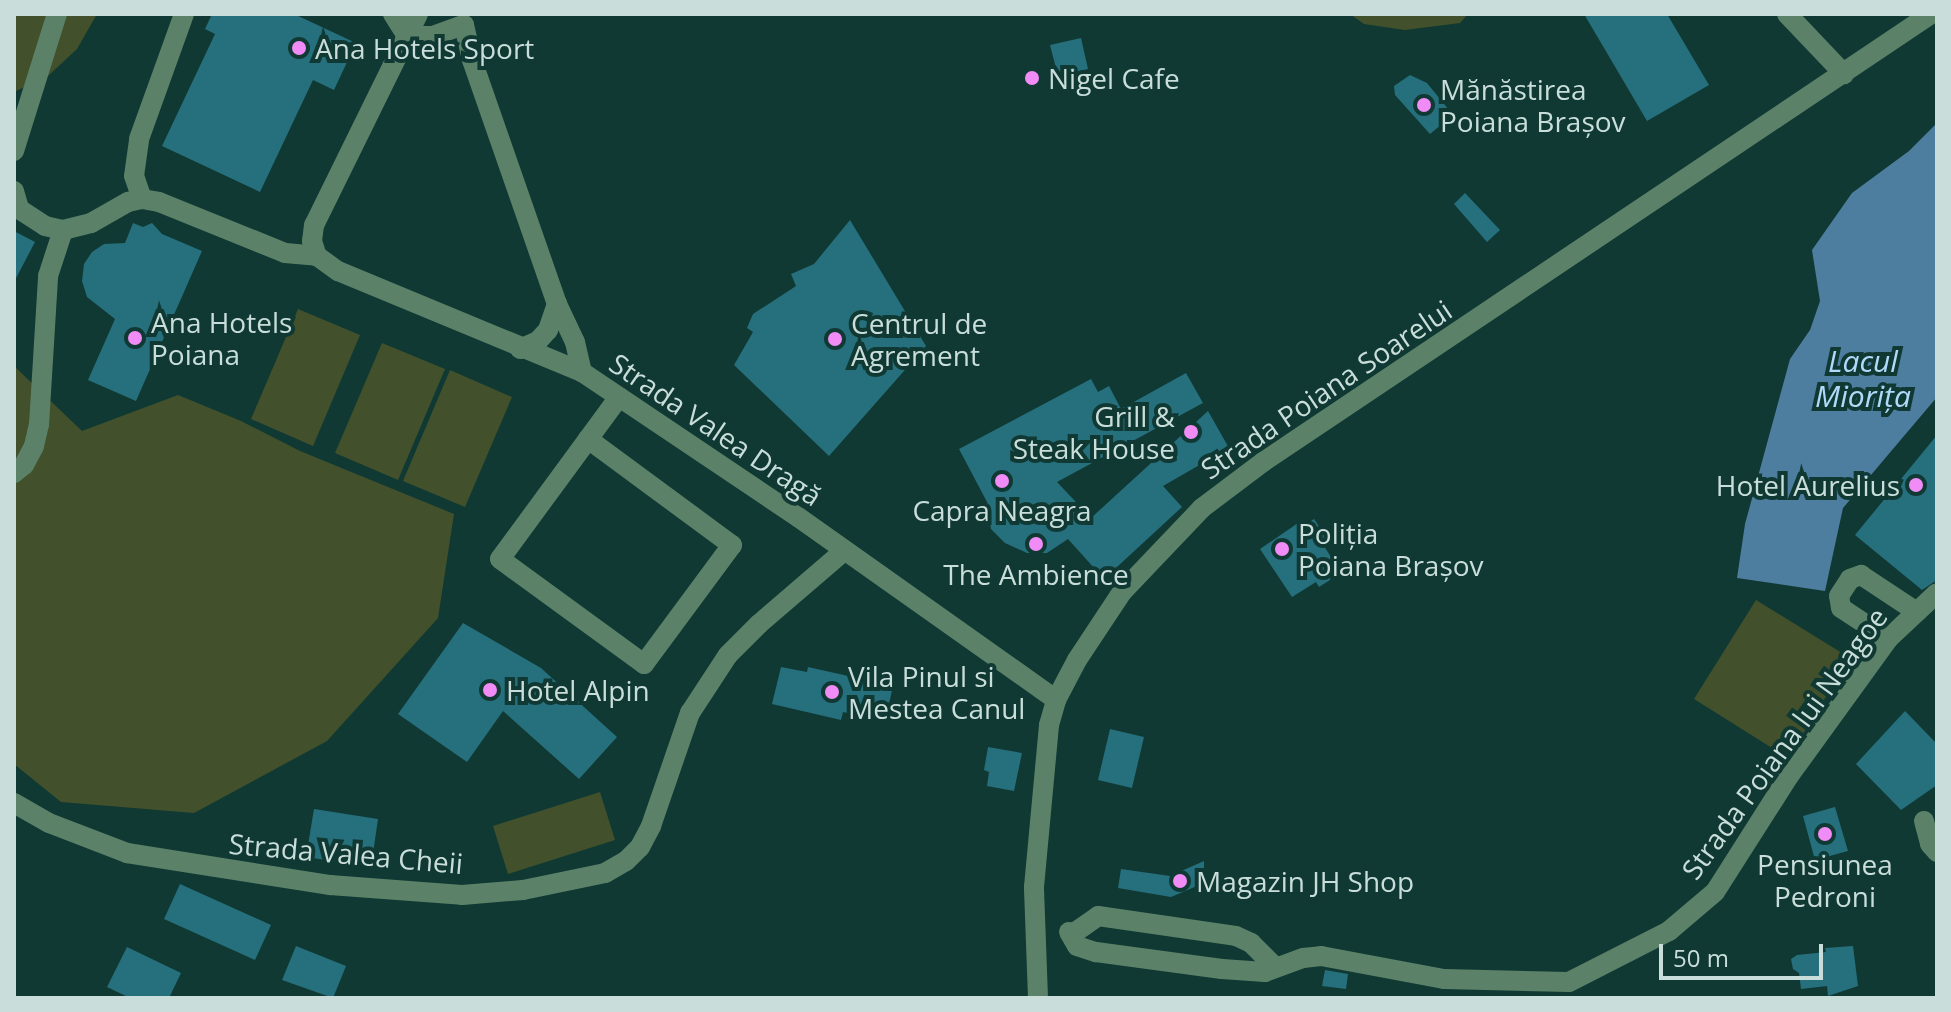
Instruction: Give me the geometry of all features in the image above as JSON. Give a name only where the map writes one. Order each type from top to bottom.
[{"type":"street","points":[[14,151],[57,14]]},
{"type":"street","points":[[14,191],[19,209],[45,226],[63,230],[91,223],[142,199],[134,176],[139,139],[184,14]]},
{"type":"street","points":[[393,14],[407,36]]},
{"type":"street","points":[[317,256],[312,241],[314,225],[418,14]]},
{"type":"street","points":[[1787,14],[1844,74]]},
{"type":"street","name":"Strada Poiana Soarelui","points":[[1038,998],[1034,927],[1039,799],[1049,725],[1056,700],[1091,637],[1122,592],[1202,508],[1263,462],[1931,14]]},
{"type":"street","points":[[407,36],[433,36],[467,19],[472,60],[557,304],[575,342],[582,372]]},
{"type":"street","name":"Strada Valea Dragă","points":[[142,199],[159,202],[285,253],[317,256],[338,271],[520,349],[582,372],[845,550],[1056,700]]},
{"type":"street","points":[[14,473],[24,465],[34,446],[39,425],[48,276],[63,230]]},
{"type":"street","points":[[520,349],[538,341],[548,330],[557,304]]},
{"type":"street","points":[[588,439],[732,545],[644,664],[500,559],[588,439],[619,397]]},
{"type":"street","name":"Strada Valea Cheii","points":[[14,803],[49,823],[127,853],[330,885],[462,895],[523,890],[605,873],[626,861],[640,847],[651,826],[690,713],[728,655],[845,550]]},
{"type":"street","points":[[1888,639],[1841,608],[1839,596],[1850,579],[1861,575],[1917,612]]},
{"type":"street","name":"Strada Poiana lui Neagoe","points":[[1034,927],[1072,932],[1077,946],[1096,952],[1222,969],[1265,972],[1270,963],[1321,956],[1444,979],[1569,982],[1669,931],[1715,892],[1789,776],[1888,639],[1937,593]]},
{"type":"street","points":[[1924,821],[1930,844],[1937,852]]},
{"type":"street","points":[[1072,932],[1098,916],[1236,936],[1251,943],[1270,963]]},
{"type":"street","points":[[1031,998],[1035,972]]},
{"type":"green space","points":[[14,14],[97,14],[77,49],[48,76],[14,92]]},
{"type":"green space","points":[[1350,14],[1468,14],[1460,23],[1405,30],[1364,24]]},
{"type":"green space","points":[[298,309],[360,335],[313,446],[251,419]]},
{"type":"green space","points":[[382,343],[445,369],[398,480],[335,453]]},
{"type":"green space","points":[[14,366],[82,431],[178,395],[241,421],[300,451],[454,514],[438,618],[327,741],[194,813],[61,802],[14,764]]},
{"type":"green space","points":[[450,370],[512,397],[465,507],[403,481]]},
{"type":"green space","points":[[1756,600],[1850,658],[1788,758],[1694,699]]},
{"type":"green space","points":[[600,792],[615,840],[508,874],[493,826]]},
{"type":"water","name":"Lacul Miorița","points":[[1937,123],[1937,397],[1843,508],[1825,591],[1737,578],[1745,524],[1790,359],[1810,330],[1820,301],[1812,250],[1852,193],[1909,151]]},
{"type":"building","points":[[212,14],[294,14],[356,43],[334,90],[313,80],[260,192],[162,146],[215,34],[205,29]]},
{"type":"building","points":[[1584,14],[1667,14],[1709,85],[1647,121]]},
{"type":"building","points":[[1081,38],[1088,69],[1058,76],[1050,45]]},
{"type":"building","name":"Mănăstirea Poiana Brașov","points":[[1410,75],[1427,83],[1453,115],[1430,134],[1395,95],[1394,86]]},
{"type":"building","points":[[1465,193],[1500,230],[1487,242],[1454,204]]},
{"type":"building","name":"Centrul de Agrement","points":[[850,220],[926,346],[829,456],[734,365],[753,332],[747,328],[753,314],[796,286],[791,274],[814,264]]},
{"type":"building","name":"Ana Hotels Poiana","points":[[133,223],[143,227],[152,223],[162,234],[202,251],[136,401],[88,380],[115,319],[87,297],[82,281],[84,264],[92,252],[104,244],[125,243]]},
{"type":"building","points":[[14,231],[35,242],[14,282]]},
{"type":"building","name":"Capra Neagra","points":[[1186,373],[1203,403],[1057,482],[1091,518],[1208,411],[1229,448],[1163,486],[1182,507],[1104,579],[1068,539],[1047,553],[1027,553],[1005,543],[991,529],[987,502],[959,449],[1091,379],[1098,392],[1109,386],[1121,409]]},
{"type":"building","name":"Hotel Aurelius","points":[[1937,435],[1937,580],[1922,590],[1855,535]]},
{"type":"building","points":[[1314,519],[1330,542],[1324,546],[1341,573],[1319,587],[1316,582],[1292,597],[1260,549],[1298,523],[1301,527]]},
{"type":"building","name":"Hotel Alpin","points":[[463,623],[541,668],[617,737],[579,779],[503,711],[467,762],[398,714]]},
{"type":"building","points":[[781,667],[807,672],[808,667],[893,686],[885,722],[843,712],[841,720],[772,704]]},
{"type":"building","points":[[1905,711],[1937,744],[1937,785],[1901,810],[1856,764]]},
{"type":"building","points":[[1110,729],[1144,737],[1132,788],[1098,780]]},
{"type":"building","points":[[988,747],[1022,753],[1014,791],[987,786],[989,772],[984,770]]},
{"type":"building","name":"Pensiunea Pedroni","points":[[1835,807],[1848,851],[1815,860],[1803,816]]},
{"type":"building","points":[[314,809],[378,819],[371,867],[306,857]]},
{"type":"building","points":[[1204,861],[1204,883],[1171,897],[1118,888],[1121,869],[1170,876]]},
{"type":"building","points":[[180,884],[271,925],[255,960],[164,919]]},
{"type":"building","points":[[296,946],[346,966],[333,998],[282,980]]},
{"type":"building","points":[[1853,946],[1858,986],[1828,996],[1827,986],[1801,989],[1799,973],[1793,969],[1791,959],[1797,955],[1826,952],[1825,948]]},
{"type":"building","points":[[127,947],[181,973],[169,998],[130,998],[107,987]]},
{"type":"building","points":[[1325,970],[1348,974],[1346,989],[1322,986]]},
{"type":"place","name":"Ana Hotels Sport","points":[[299,48]]},
{"type":"place","name":"Nigel Cafe","points":[[1032,78]]},
{"type":"place","name":"Mănăstirea Poiana Brașov","points":[[1424,105]]},
{"type":"place","name":"Ana Hotels Poiana","points":[[135,338]]},
{"type":"place","name":"Centrul de Agrement","points":[[835,339]]},
{"type":"place","name":"Grill & Steak House","points":[[1191,432]]},
{"type":"place","name":"Capra Neagra","points":[[1002,481]]},
{"type":"place","name":"Hotel Aurelius","points":[[1916,485]]},
{"type":"place","name":"The Ambience","points":[[1036,544]]},
{"type":"place","name":"Poliția Poiana Brașov","points":[[1282,549]]},
{"type":"place","name":"Hotel Alpin","points":[[490,690]]},
{"type":"place","name":"Vila Pinul si Mestea Canul","points":[[832,692]]},
{"type":"place","name":"Pensiunea Pedroni","points":[[1825,834]]},
{"type":"place","name":"Magazin JH Shop","points":[[1180,881]]}]
